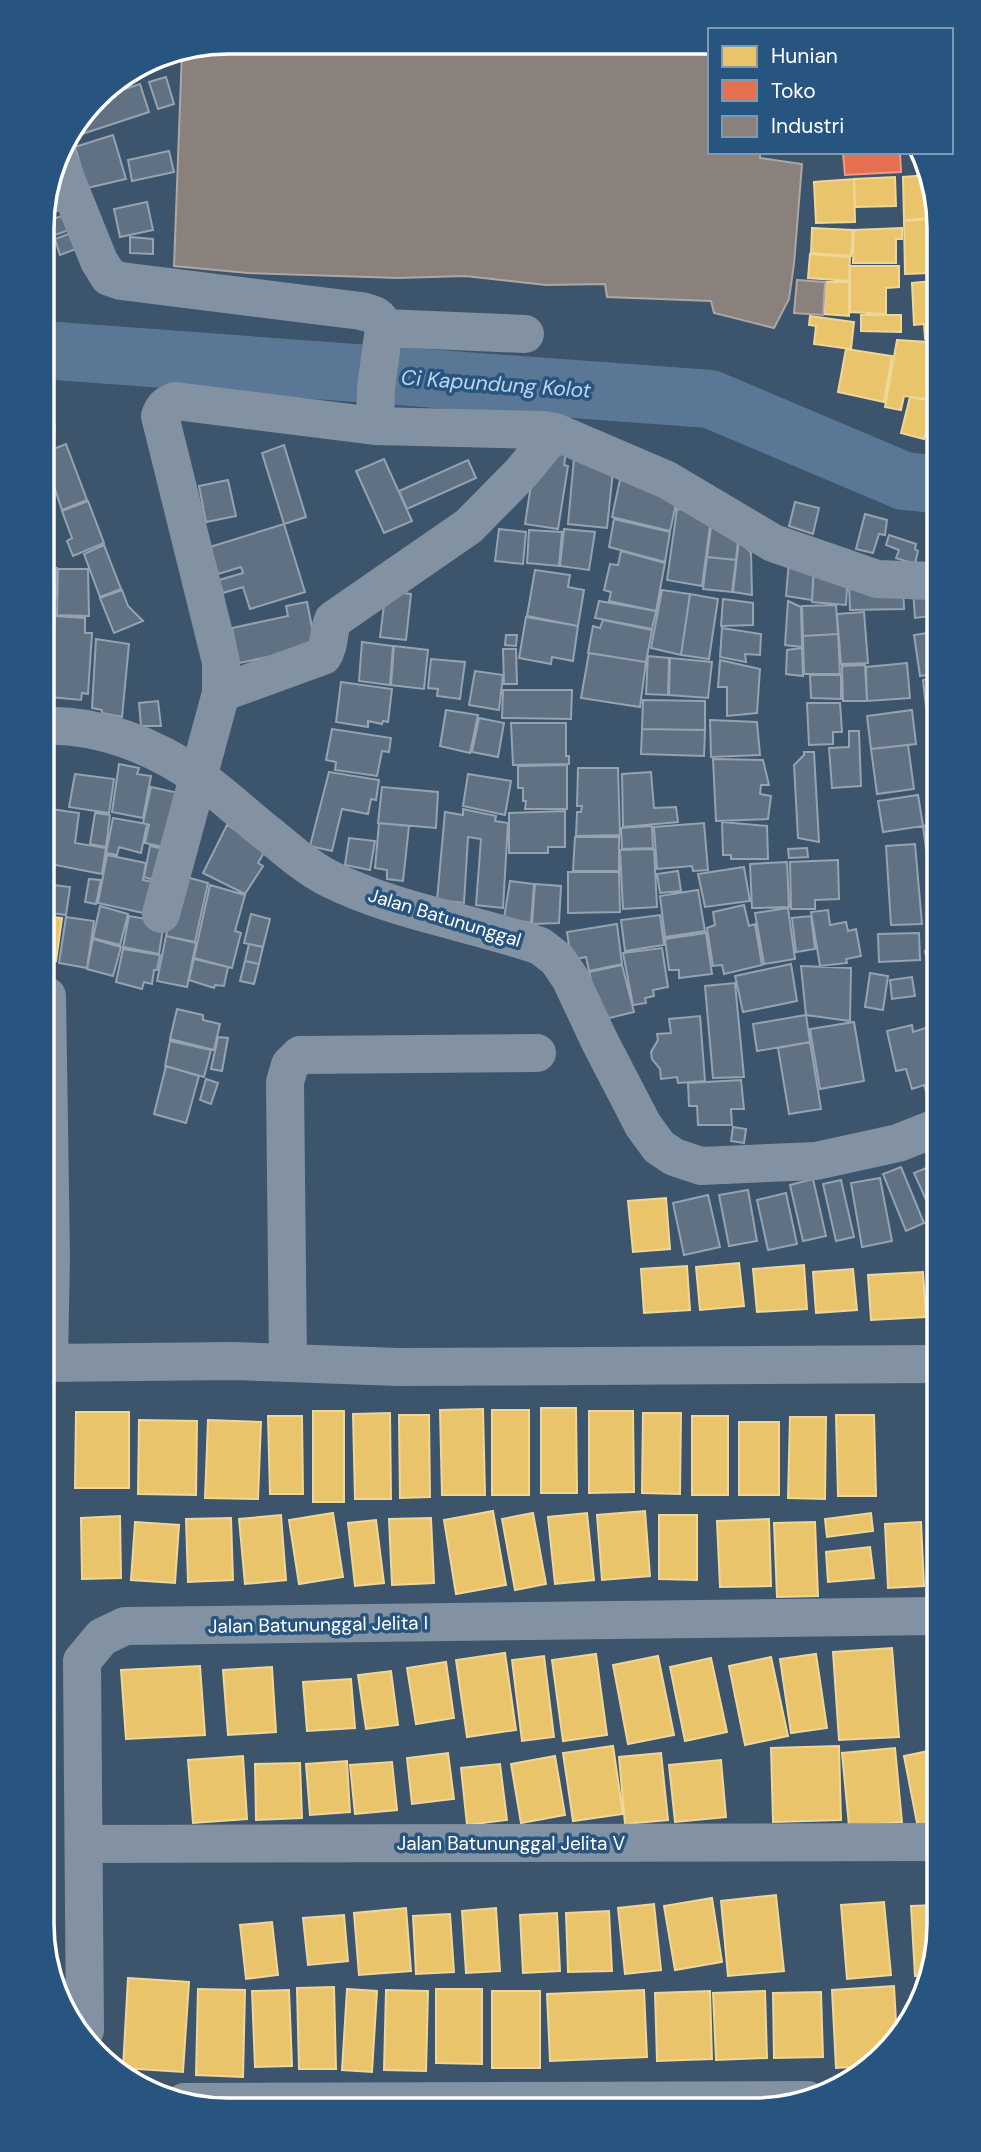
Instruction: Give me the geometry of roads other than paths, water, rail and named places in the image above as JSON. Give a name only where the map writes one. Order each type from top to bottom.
[{"type":"street","points":[[64,173],[99,261],[109,277],[121,281],[361,311],[381,319],[383,336],[376,407]]},
{"type":"street","points":[[383,336],[526,334]]},
{"type":"street","points":[[161,914],[221,693],[221,662],[160,416],[163,408],[175,401],[376,407],[536,431],[667,480],[773,543],[877,579],[927,581]]},
{"type":"street","points":[[221,693],[323,656],[332,620],[468,526],[522,472],[536,431]]},
{"type":"street","name":"Jalan Batununggal","points":[[55,726],[111,734],[151,750],[198,776],[307,865],[328,878],[380,898],[540,946],[557,959],[570,978],[643,1125],[659,1147],[674,1157],[701,1166],[816,1161],[898,1143],[926,1132]]},
{"type":"street","points":[[288,1363],[285,1083],[289,1065],[300,1055],[537,1054]]},
{"type":"street","points":[[54,1363],[233,1361],[398,1367],[926,1364]]},
{"type":"street","name":"Jalan Batununggal Jelita I","points":[[85,2021],[82,1661],[102,1637],[125,1626],[926,1616]]},
{"type":"street","name":"Jalan Batununggal Jelita V","points":[[84,1844],[926,1842]]},
{"type":"waterway","name":"Ci Kapundung Kolot","points":[[55,351],[710,399],[904,481],[927,483]]}]
